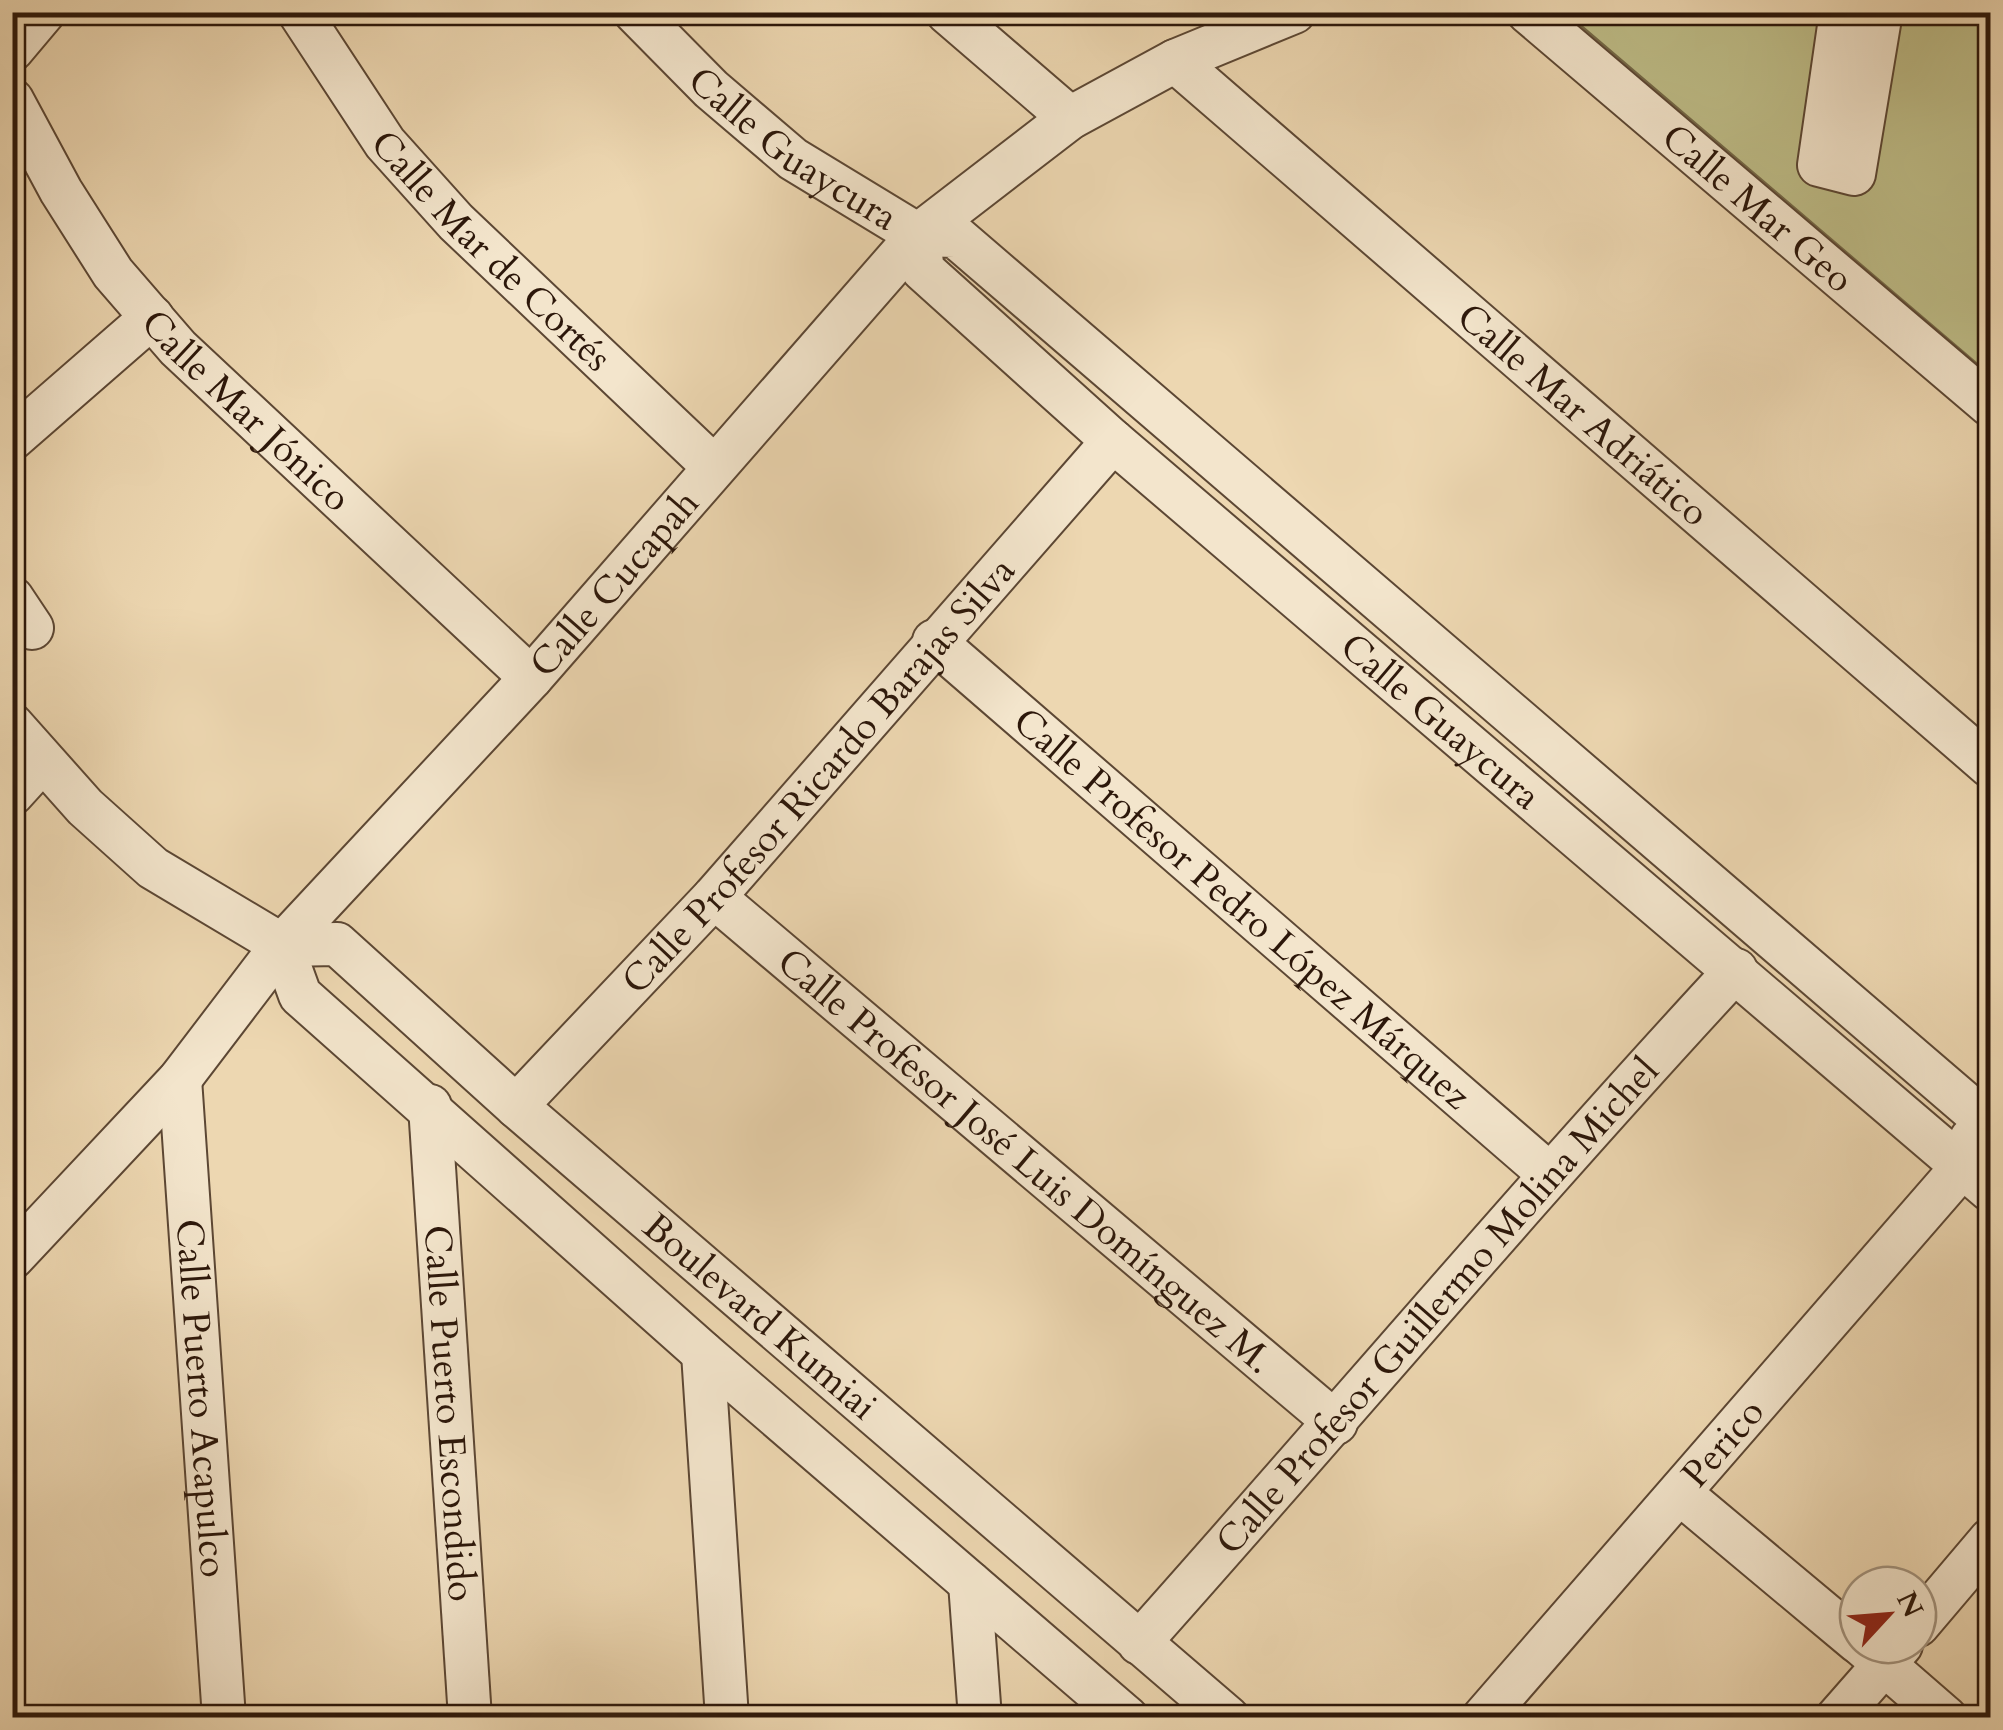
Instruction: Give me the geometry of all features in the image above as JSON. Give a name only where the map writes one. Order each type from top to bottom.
[{"type":"street","points":[[12,50],[44,12]]},
{"type":"street","name":"Calle Mar de Cortés","points":[[299,12],[384,143],[444,209],[712,465]]},
{"type":"street","name":"Calle Guaycura","points":[[635,12],[711,89],[792,159],[918,235],[955,236],[1986,1112]]},
{"type":"street","points":[[946,12],[1070,118]]},
{"type":"street","name":"Calle Cucapah","points":[[12,1258],[180,1079],[282,945],[530,678],[712,465],[918,235],[1070,118],[1175,62],[1294,12]]},
{"type":"street","name":"Calle Mar Geo","points":[[1528,12],[1990,405]]},
{"type":"street","points":[[1841,12],[1819,165],[1854,174],[1881,12]]},
{"type":"street","name":"Calle Mar Adriático","points":[[1175,62],[1990,766]]},
{"type":"street","name":"Calle Mar Jónico","points":[[12,100],[61,192],[113,273],[178,348],[530,678]]},
{"type":"street","name":"Calle Guaycura","points":[[918,235],[923,270],[1113,440],[1736,970],[1981,1170]]},
{"type":"street","points":[[12,439],[152,318]]},
{"type":"street","name":"Calle Profesor Ricardo Barajas Silva","points":[[516,1106],[714,897],[1113,440]]},
{"type":"street","name":"Calle Profesor Pedro López Márquez","points":[[934,641],[1548,1172]]},
{"type":"street","points":[[12,725],[104,826],[153,868],[282,945]]},
{"type":"street","points":[[12,794],[42,761]]},
{"type":"street","name":"Calle Profesor José Luis Domínguez M.","points":[[714,897],[1336,1422]]},
{"type":"street","name":"Boulevard Kumiai","points":[[1128,1718],[703,1353],[430,1106],[300,995],[282,945],[337,944],[516,1106],[1228,1718]]},
{"type":"street","name":"Calle Profesor Guillermo Molina Michel","points":[[1139,1643],[1336,1422],[1548,1172],[1736,970]]},
{"type":"street","name":"Calle Puerto Acapulco","points":[[180,1079],[224,1718]]},
{"type":"street","name":"Calle Puerto Escondido","points":[[430,1106],[470,1718]]},
{"type":"street","name":"Perico","points":[[1483,1718],[1681,1494],[1981,1170],[1986,1112]]},
{"type":"street","points":[[703,1353],[727,1718]]},
{"type":"street","points":[[1681,1494],[1838,1619]]},
{"type":"street","points":[[1938,1601],[1990,1540]]},
{"type":"street","points":[[970,1583],[980,1718]]},
{"type":"street","points":[[1837,1718],[1867,1665]]},
{"type":"street","points":[[1892,1665],[1946,1718]]},
{"type":"shaded area","points":[[1566,13],[1990,13],[1990,375]]}]
